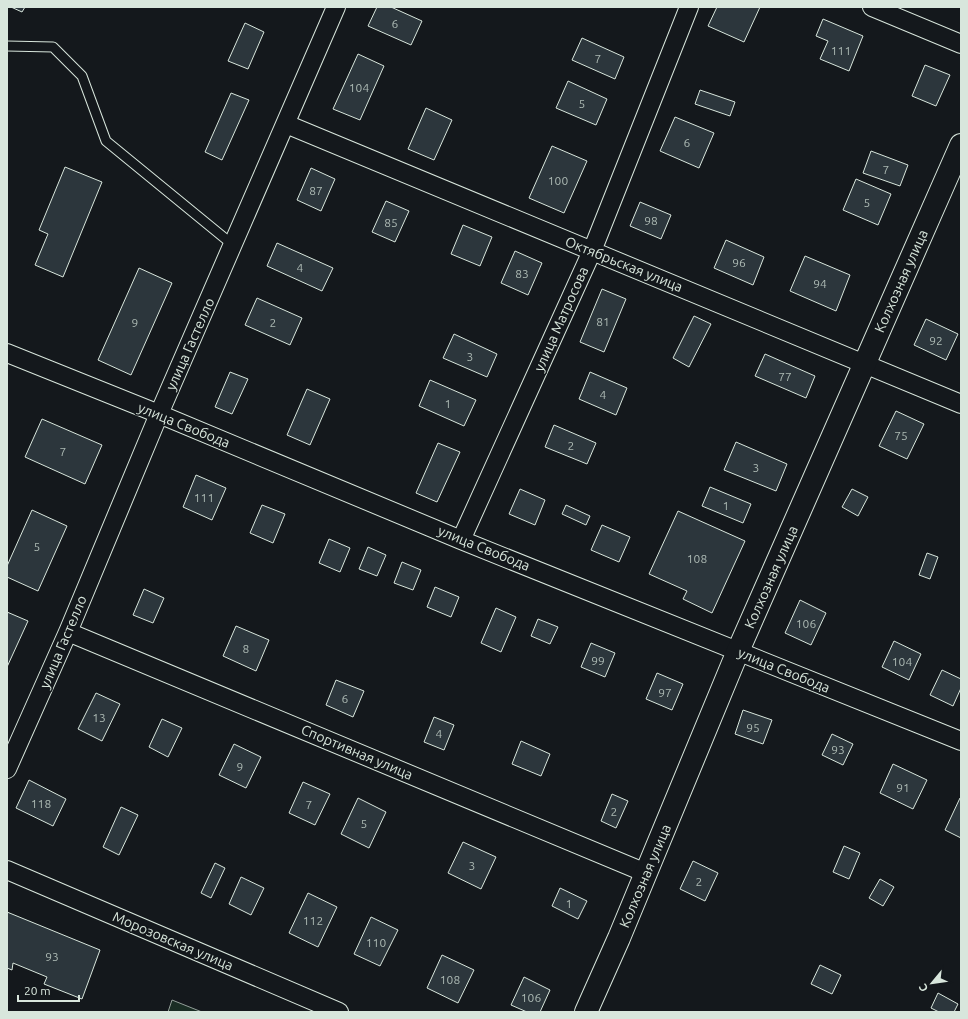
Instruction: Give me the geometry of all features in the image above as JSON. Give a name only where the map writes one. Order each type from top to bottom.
[{"type":"main road","name":"Колхозная улица","points":[[586,1012],[619,938],[738,652],[961,145]]},
{"type":"street","name":"улица Гастелло","points":[[7,769],[68,632],[159,414],[336,7]]},
{"type":"street","name":"улица Матросова","points":[[461,540],[592,251],[689,7]]},
{"type":"street","points":[[872,7],[961,44]]},
{"type":"street","name":"Октябрьская улица","points":[[286,124],[961,404]]},
{"type":"street","name":"улица Свобода","points":[[7,353],[159,414],[461,540],[961,741]]},
{"type":"street","name":"Спортивная улица","points":[[68,632],[646,873]]},
{"type":"street","name":"Морозовская улица","points":[[7,870],[339,1012]]},
{"type":"lane","points":[[7,46],[53,47],[82,76],[106,141],[233,245]]},
{"type":"green space","points":[[172,1000],[202,1012],[168,1012]]},
{"type":"building","points":[[11,7],[25,7],[22,12]]},
{"type":"building","points":[[377,7],[391,7],[422,21],[411,45],[368,26]]},
{"type":"building","points":[[717,7],[760,7],[744,42],[708,26]]},
{"type":"building","points":[[823,19],[863,36],[849,71],[820,59],[828,41],[816,36]]},
{"type":"building","points":[[245,23],[264,32],[248,69],[228,61]]},
{"type":"building","points":[[582,38],[624,57],[615,79],[572,60]]},
{"type":"building","points":[[358,54],[384,66],[360,120],[333,109]]},
{"type":"building","points":[[925,65],[950,75],[936,106],[912,96]]},
{"type":"building","points":[[568,81],[607,99],[596,125],[556,108]]},
{"type":"building","points":[[700,90],[735,102],[730,116],[695,104]]},
{"type":"building","points":[[231,93],[249,100],[222,160],[205,152]]},
{"type":"building","points":[[426,108],[452,120],[434,160],[408,149]]},
{"type":"building","points":[[675,117],[714,133],[699,168],[660,151]]},
{"type":"building","points":[[552,146],[587,161],[564,213],[529,198]]},
{"type":"building","points":[[871,151],[908,165],[900,186],[863,173]]},
{"type":"building","points":[[65,167],[102,182],[63,277],[35,265],[48,234],[39,230]]},
{"type":"building","points":[[311,168],[335,179],[321,211],[297,200]]},
{"type":"building","points":[[856,179],[891,194],[878,225],[843,210]]},
{"type":"building","points":[[386,201],[409,211],[395,242],[372,232]]},
{"type":"building","points":[[640,202],[671,215],[661,239],[630,226]]},
{"type":"building","points":[[463,225],[492,237],[480,266],[451,254]]},
{"type":"building","points":[[726,240],[764,257],[753,285],[714,268]]},
{"type":"building","points":[[277,243],[333,268],[322,291],[267,266]]},
{"type":"building","points":[[515,251],[542,263],[528,295],[501,283]]},
{"type":"building","points":[[805,256],[850,275],[836,311],[790,291]]},
{"type":"building","points":[[139,268],[172,283],[131,375],[98,360]]},
{"type":"building","points":[[602,289],[626,299],[604,352],[580,342]]},
{"type":"building","points":[[257,298],[302,318],[290,345],[245,325]]},
{"type":"building","points":[[694,316],[711,324],[689,367],[673,358]]},
{"type":"building","points":[[926,319],[958,334],[946,360],[914,345]]},
{"type":"building","points":[[454,334],[497,354],[487,377],[443,358]]},
{"type":"building","points":[[765,354],[815,376],[806,398],[755,376]]},
{"type":"building","points":[[230,372],[248,379],[232,414],[215,407]]},
{"type":"building","points":[[590,372],[627,388],[616,415],[579,399]]},
{"type":"building","points":[[430,380],[476,400],[464,426],[419,406]]},
{"type":"building","points":[[307,389],[330,399],[310,445],[287,435]]},
{"type":"building","points":[[896,411],[924,424],[907,459],[879,446]]},
{"type":"building","points":[[42,419],[102,445],[85,484],[25,457]]},
{"type":"building","points":[[554,425],[596,443],[587,464],[545,447]]},
{"type":"building","points":[[736,442],[787,464],[776,491],[724,470]]},
{"type":"building","points":[[438,443],[460,452],[437,502],[416,493]]},
{"type":"building","points":[[196,475],[226,488],[212,520],[183,507]]},
{"type":"building","points":[[710,487],[751,504],[743,523],[702,506]]},
{"type":"building","points":[[520,489],[545,500],[535,525],[509,514]]},
{"type":"building","points":[[852,489],[868,497],[858,516],[842,507]]},
{"type":"building","points":[[262,505],[285,514],[273,543],[250,533]]},
{"type":"building","points":[[566,505],[590,516],[586,525],[562,514]]},
{"type":"building","points":[[32,510],[67,526],[38,591],[7,577],[7,566]]},
{"type":"building","points":[[678,511],[745,541],[712,613],[683,599],[687,591],[649,574]]},
{"type":"building","points":[[602,525],[630,537],[619,562],[591,550]]},
{"type":"building","points":[[329,539],[350,548],[340,572],[319,563]]},
{"type":"building","points":[[368,547],[386,555],[377,576],[359,569]]},
{"type":"building","points":[[927,553],[938,557],[930,579],[919,575]]},
{"type":"building","points":[[402,562],[421,570],[413,590],[394,583]]},
{"type":"building","points":[[435,587],[459,597],[451,617],[427,607]]},
{"type":"building","points":[[144,589],[164,598],[153,623],[133,615]]},
{"type":"building","points":[[800,600],[826,613],[811,645],[785,633]]},
{"type":"building","points":[[496,608],[516,617],[501,652],[481,643]]},
{"type":"building","points":[[7,612],[28,621],[7,667]]},
{"type":"building","points":[[538,619],[558,627],[550,644],[531,636]]},
{"type":"building","points":[[236,626],[269,640],[256,671],[223,656]]},
{"type":"building","points":[[894,641],[921,654],[909,680],[882,667]]},
{"type":"building","points":[[591,643],[615,653],[605,677],[581,667]]},
{"type":"building","points":[[942,670],[961,679],[961,688],[953,706],[930,695]]},
{"type":"building","points":[[657,673],[683,684],[672,710],[646,699]]},
{"type":"building","points":[[336,680],[364,691],[353,717],[326,705]]},
{"type":"building","points":[[96,693],[120,704],[102,741],[78,729]]},
{"type":"building","points":[[743,710],[772,720],[763,744],[735,734]]},
{"type":"building","points":[[434,717],[454,725],[444,750],[424,742]]},
{"type":"building","points":[[162,719],[182,728],[168,757],[149,747]]},
{"type":"building","points":[[832,734],[853,744],[843,765],[822,755]]},
{"type":"building","points":[[521,741],[550,754],[541,776],[512,764]]},
{"type":"building","points":[[234,744],[261,757],[246,788],[219,775]]},
{"type":"building","points":[[893,764],[927,780],[913,809],[880,793]]},
{"type":"building","points":[[29,780],[66,799],[53,826],[16,808]]},
{"type":"building","points":[[303,782],[330,794],[315,825],[289,813]]},
{"type":"building","points":[[612,794],[628,801],[616,828],[601,821]]},
{"type":"building","points":[[358,798],[386,812],[369,848],[341,834]]},
{"type":"building","points":[[961,798],[961,838],[945,830]]},
{"type":"building","points":[[121,807],[138,815],[119,855],[103,847]]},
{"type":"building","points":[[463,842],[496,857],[481,889],[448,873]]},
{"type":"building","points":[[844,846],[860,853],[849,879],[833,872]]},
{"type":"building","points":[[693,861],[718,873],[705,901],[680,889]]},
{"type":"building","points":[[215,863],[225,868],[211,898],[201,893]]},
{"type":"building","points":[[241,877],[264,888],[251,915],[229,904]]},
{"type":"building","points":[[880,879],[894,887],[883,906],[869,898]]},
{"type":"building","points":[[560,888],[587,901],[578,919],[552,906]]},
{"type":"building","points":[[308,893],[337,907],[318,947],[289,933]]},
{"type":"building","points":[[7,912],[100,950],[82,999],[44,984],[47,977],[13,963],[12,970],[7,968]]},
{"type":"building","points":[[371,917],[398,930],[380,966],[354,954]]},
{"type":"building","points":[[442,955],[474,970],[458,1003],[427,988]]},
{"type":"building","points":[[820,965],[841,975],[832,994],[811,984]]},
{"type":"building","points":[[524,977],[550,990],[540,1012],[527,1012],[511,1005]]},
{"type":"building","points":[[938,993],[958,1004],[954,1012],[939,1012],[931,1008]]}]
